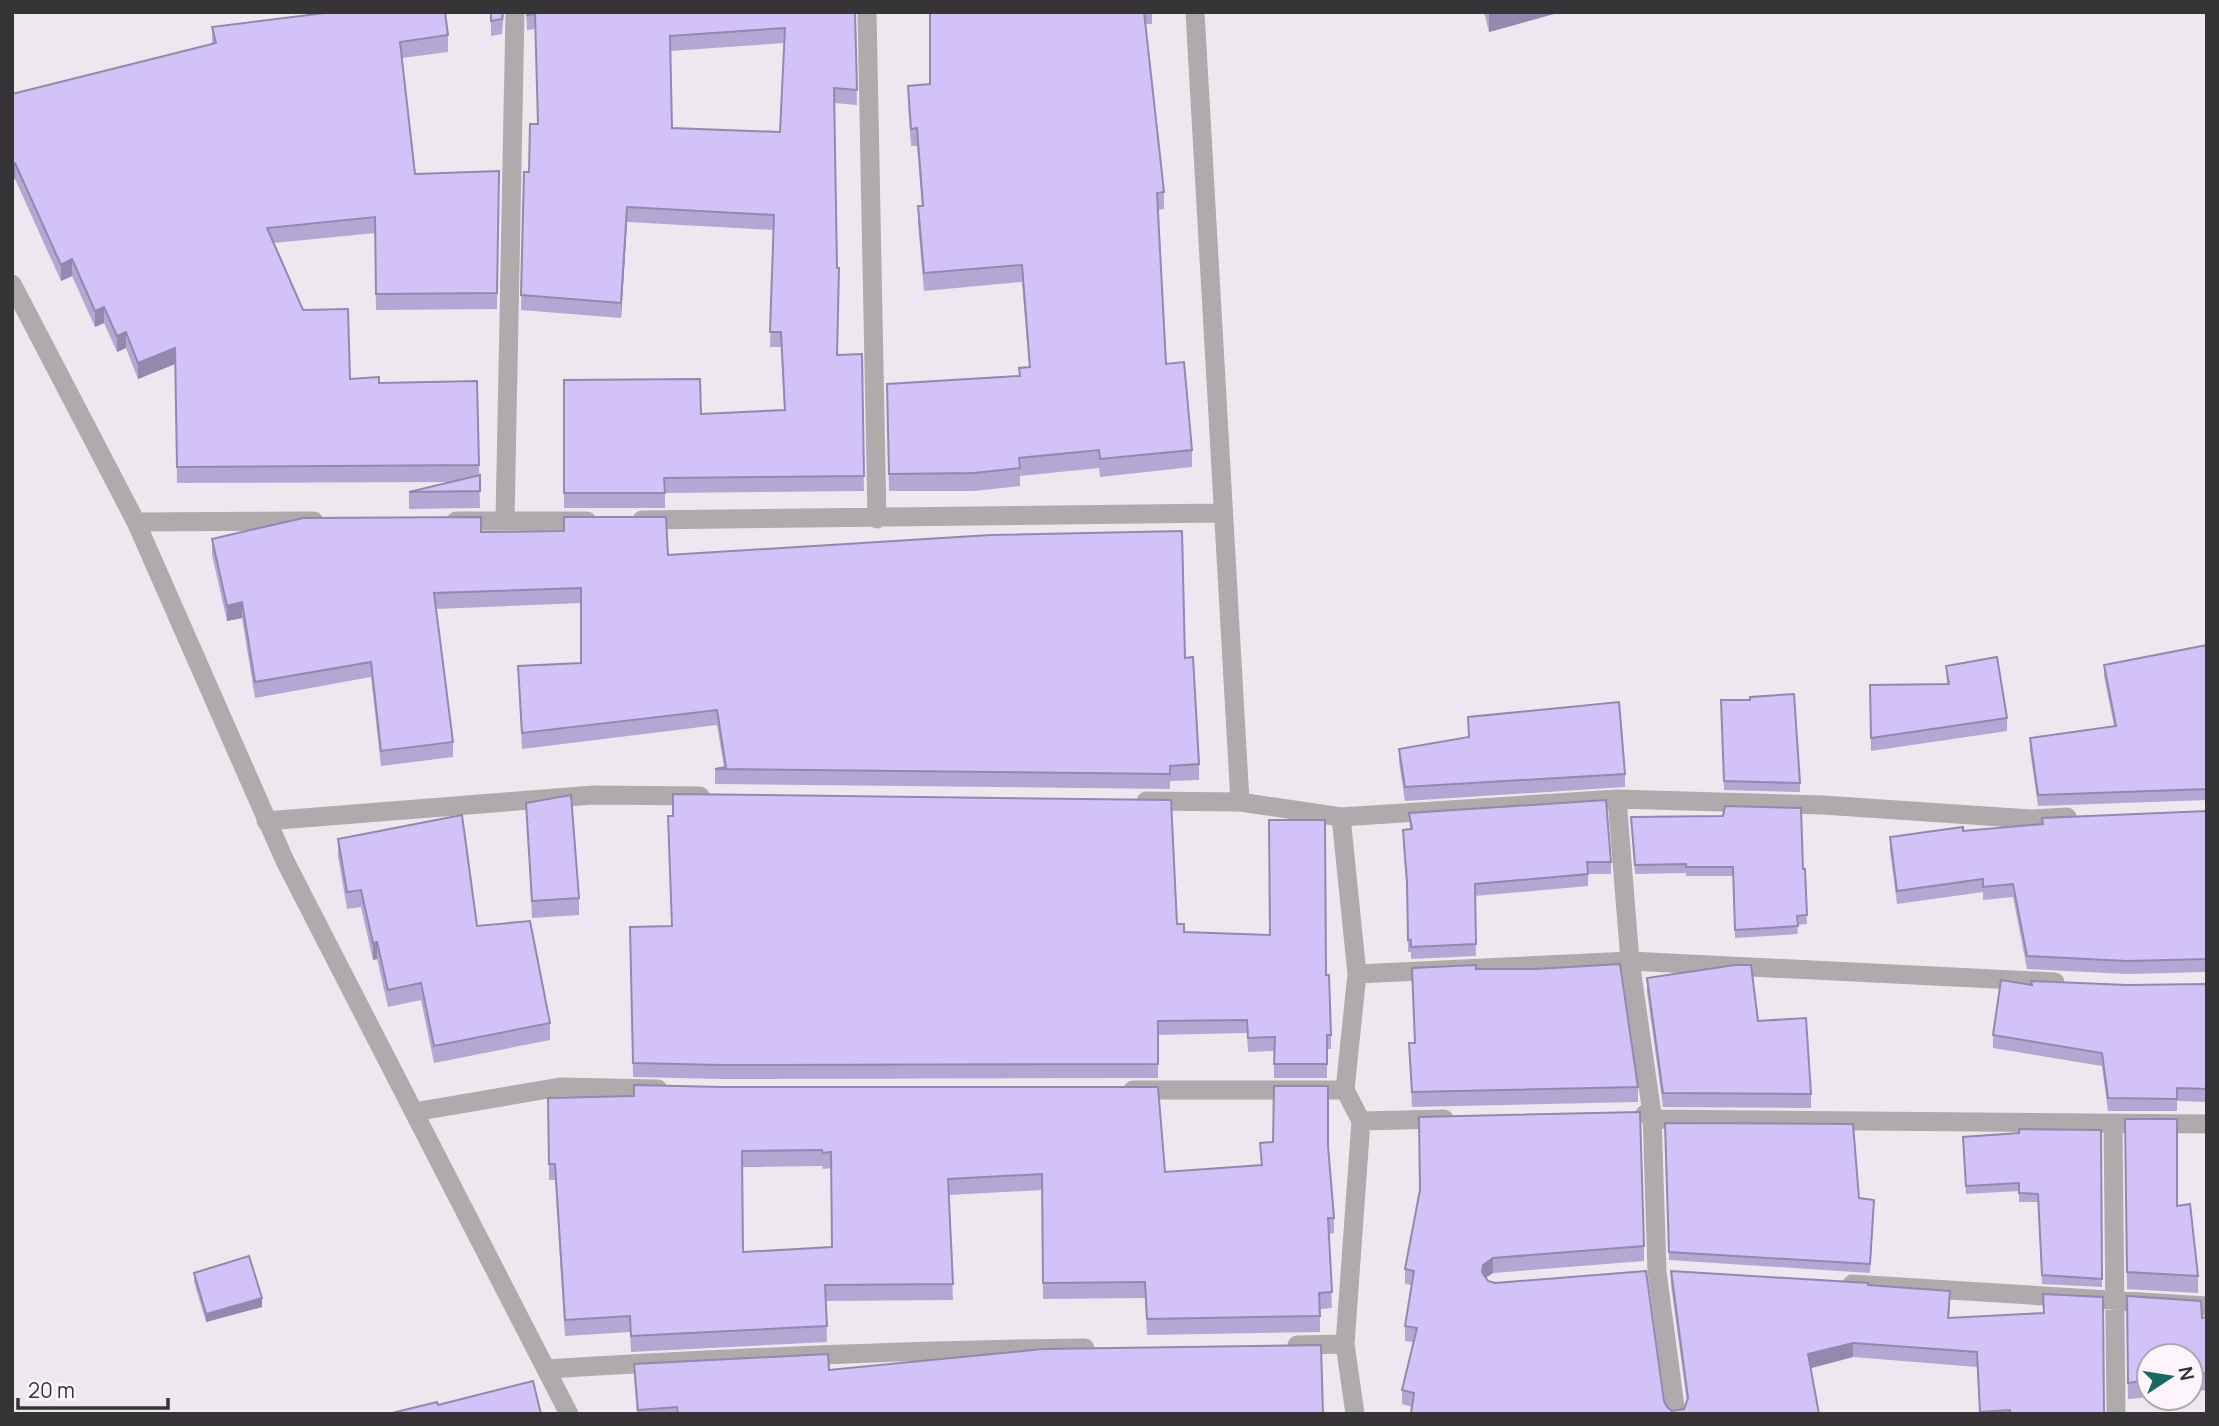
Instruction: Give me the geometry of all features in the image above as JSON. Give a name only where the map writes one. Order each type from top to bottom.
[{"type":"street","points":[[505,521],[515,12]]},
{"type":"street","points":[[867,12],[877,519]]},
{"type":"street","points":[[1195,12],[1240,802]]},
{"type":"street","points":[[12,284],[136,522],[266,821],[569,1414]]},
{"type":"street","points":[[629,520],[1222,513]]},
{"type":"street","points":[[436,521],[601,521]]},
{"type":"street","points":[[136,522],[327,522]]},
{"type":"street","points":[[266,821],[593,795],[718,796]]},
{"type":"street","points":[[1130,800],[1240,802],[1341,817],[1618,799],[1823,805],[2030,819],[2084,817]]},
{"type":"street","points":[[1618,799],[1630,961],[1652,1114],[1657,1273],[1676,1414]]},
{"type":"street","points":[[1341,817],[1357,974],[1345,1090],[1361,1121],[1345,1345],[1355,1414]]},
{"type":"street","points":[[1357,974],[1630,961],[2071,983]]},
{"type":"street","points":[[414,1112],[560,1087],[681,1090]]},
{"type":"street","points":[[1110,1090],[1345,1090]]},
{"type":"street","points":[[1624,1114],[1652,1114]]},
{"type":"street","points":[[1652,1114],[1653,1119],[2207,1124]]},
{"type":"street","points":[[1361,1121],[1458,1119]]},
{"type":"street","points":[[2113,1123],[2116,1414]]},
{"type":"street","points":[[1837,1283],[2207,1306]]},
{"type":"street","points":[[1276,1345],[1345,1345]]},
{"type":"street","points":[[546,1369],[922,1350],[1099,1348]]},
{"type":"building","points":[[333,12],[445,12],[448,35],[400,42],[415,174],[499,171],[497,293],[376,294],[375,217],[267,228],[303,310],[348,309],[350,379],[379,377],[379,383],[477,381],[479,465],[177,467],[175,348],[138,363],[126,332],[117,336],[104,307],[95,311],[72,259],[61,265],[15,163],[12,164],[12,94],[216,43],[212,27]]},
{"type":"building","points":[[491,12],[503,12],[502,19],[491,21]]},
{"type":"building","points":[[527,12],[855,12],[857,90],[834,88],[839,268],[837,355],[862,354],[864,476],[664,478],[665,493],[564,493],[564,380],[700,379],[701,414],[785,410],[781,332],[770,332],[774,215],[627,207],[621,303],[521,295],[524,172],[529,172],[530,124],[538,124],[535,14],[527,15]],"holes":[[[785,28],[780,132],[672,128],[670,36]]]},
{"type":"building","points":[[930,12],[1144,12],[1164,192],[1157,193],[1166,364],[1184,362],[1192,450],[1100,459],[1099,450],[1019,458],[1020,468],[974,473],[889,474],[887,384],[1020,376],[1019,368],[1030,367],[1022,265],[924,273],[918,206],[923,206],[917,128],[911,129],[908,86],[930,84]]},
{"type":"building","points":[[480,475],[480,491],[409,492]]},
{"type":"building","points":[[481,517],[481,532],[564,531],[564,517],[666,517],[668,555],[990,535],[1182,531],[1185,658],[1193,657],[1199,764],[1170,766],[1170,774],[715,769],[726,767],[717,710],[522,733],[518,666],[581,663],[581,588],[434,593],[453,742],[381,751],[371,662],[255,682],[242,602],[227,606],[212,539],[303,518]]},
{"type":"building","points":[[2207,645],[2207,789],[2038,795],[2030,738],[2116,726],[2104,665]]},
{"type":"building","points":[[1997,657],[2007,718],[1871,738],[1870,685],[1949,684],[1946,666]]},
{"type":"building","points":[[1794,694],[1800,783],[1724,781],[1721,700],[1750,700],[1750,697]]},
{"type":"building","points":[[1619,702],[1625,774],[1405,787],[1399,749],[1469,737],[1468,717]]},
{"type":"building","points":[[673,794],[1171,800],[1177,924],[1184,924],[1184,932],[1270,935],[1269,820],[1325,820],[1326,975],[1329,975],[1331,1035],[1327,1035],[1327,1064],[1274,1064],[1275,1037],[1248,1038],[1247,1020],[1158,1021],[1158,1064],[633,1063],[630,927],[672,926],[668,816],[673,816]]},
{"type":"building","points":[[571,795],[579,898],[532,901],[526,803]]},
{"type":"building","points":[[1606,800],[1611,862],[1587,862],[1588,874],[1475,884],[1476,944],[1411,947],[1411,940],[1408,940],[1403,830],[1412,829],[1409,813]]},
{"type":"building","points":[[1725,806],[1801,808],[1807,915],[1797,916],[1798,926],[1735,930],[1733,867],[1635,865],[1631,817],[1723,816]]},
{"type":"building","points":[[2207,811],[2207,959],[2127,961],[2027,956],[2013,884],[1983,887],[1983,879],[1897,891],[1890,837],[1963,827],[1963,831],[2043,824],[2042,818]]},
{"type":"building","points":[[462,815],[477,926],[530,921],[550,1023],[434,1046],[421,983],[388,990],[377,942],[373,943],[361,890],[347,892],[338,839]]},
{"type":"building","points":[[1620,964],[1638,1087],[1412,1092],[1409,1043],[1415,1043],[1412,968],[1476,965],[1476,969],[1536,969]]},
{"type":"building","points":[[1751,965],[1758,1021],[1806,1018],[1811,1094],[1663,1093],[1647,978]]},
{"type":"building","points":[[2001,980],[2032,985],[2031,981],[2127,985],[2207,984],[2207,1089],[2177,1088],[2177,1099],[2108,1098],[2102,1053],[1993,1035]]},
{"type":"building","points":[[634,1085],[1158,1087],[1165,1172],[1262,1165],[1260,1143],[1273,1142],[1274,1086],[1328,1086],[1328,1146],[1334,1218],[1328,1218],[1332,1292],[1319,1293],[1320,1316],[1147,1319],[1145,1282],[1043,1283],[1042,1174],[948,1179],[953,1284],[825,1285],[827,1326],[631,1336],[630,1316],[565,1320],[555,1164],[549,1164],[548,1098],[634,1096]],"holes":[[[822,1150],[823,1153],[831,1152],[832,1247],[743,1252],[742,1151]]]},
{"type":"building","points":[[1640,1112],[1644,1246],[1493,1258],[1483,1265],[1482,1272],[1488,1281],[1495,1283],[1646,1271],[1664,1401],[1672,1411],[1684,1409],[1688,1398],[1671,1271],[1868,1283],[1950,1291],[1948,1318],[2044,1313],[2043,1294],[2103,1297],[2104,1414],[2010,1414],[2010,1410],[1980,1412],[1977,1352],[1853,1343],[1808,1354],[1819,1414],[1411,1414],[1414,1393],[1402,1390],[1417,1328],[1405,1326],[1414,1271],[1405,1269],[1420,1190],[1419,1117]]},
{"type":"building","points":[[2125,1119],[2177,1119],[2177,1206],[2190,1204],[2198,1276],[2127,1272]]},
{"type":"building","points":[[1665,1123],[1853,1124],[1859,1198],[1874,1200],[1870,1264],[1669,1252]]},
{"type":"building","points":[[2019,1129],[2101,1130],[2102,1279],[2042,1275],[2038,1194],[2019,1193],[2019,1183],[1966,1186],[1963,1137],[2019,1133]]},
{"type":"building","points":[[249,1256],[262,1298],[206,1314],[194,1273]]},
{"type":"building","points":[[2127,1296],[2201,1301],[2202,1318],[2207,1317],[2207,1373],[2205,1342],[2135,1342],[2135,1382],[2128,1383]]},
{"type":"building","points":[[1321,1345],[1323,1414],[678,1414],[677,1407],[638,1410],[634,1364],[828,1354],[829,1370],[1043,1349]]},
{"type":"building","points":[[533,1381],[541,1414],[388,1414],[437,1402],[438,1405]]}]
